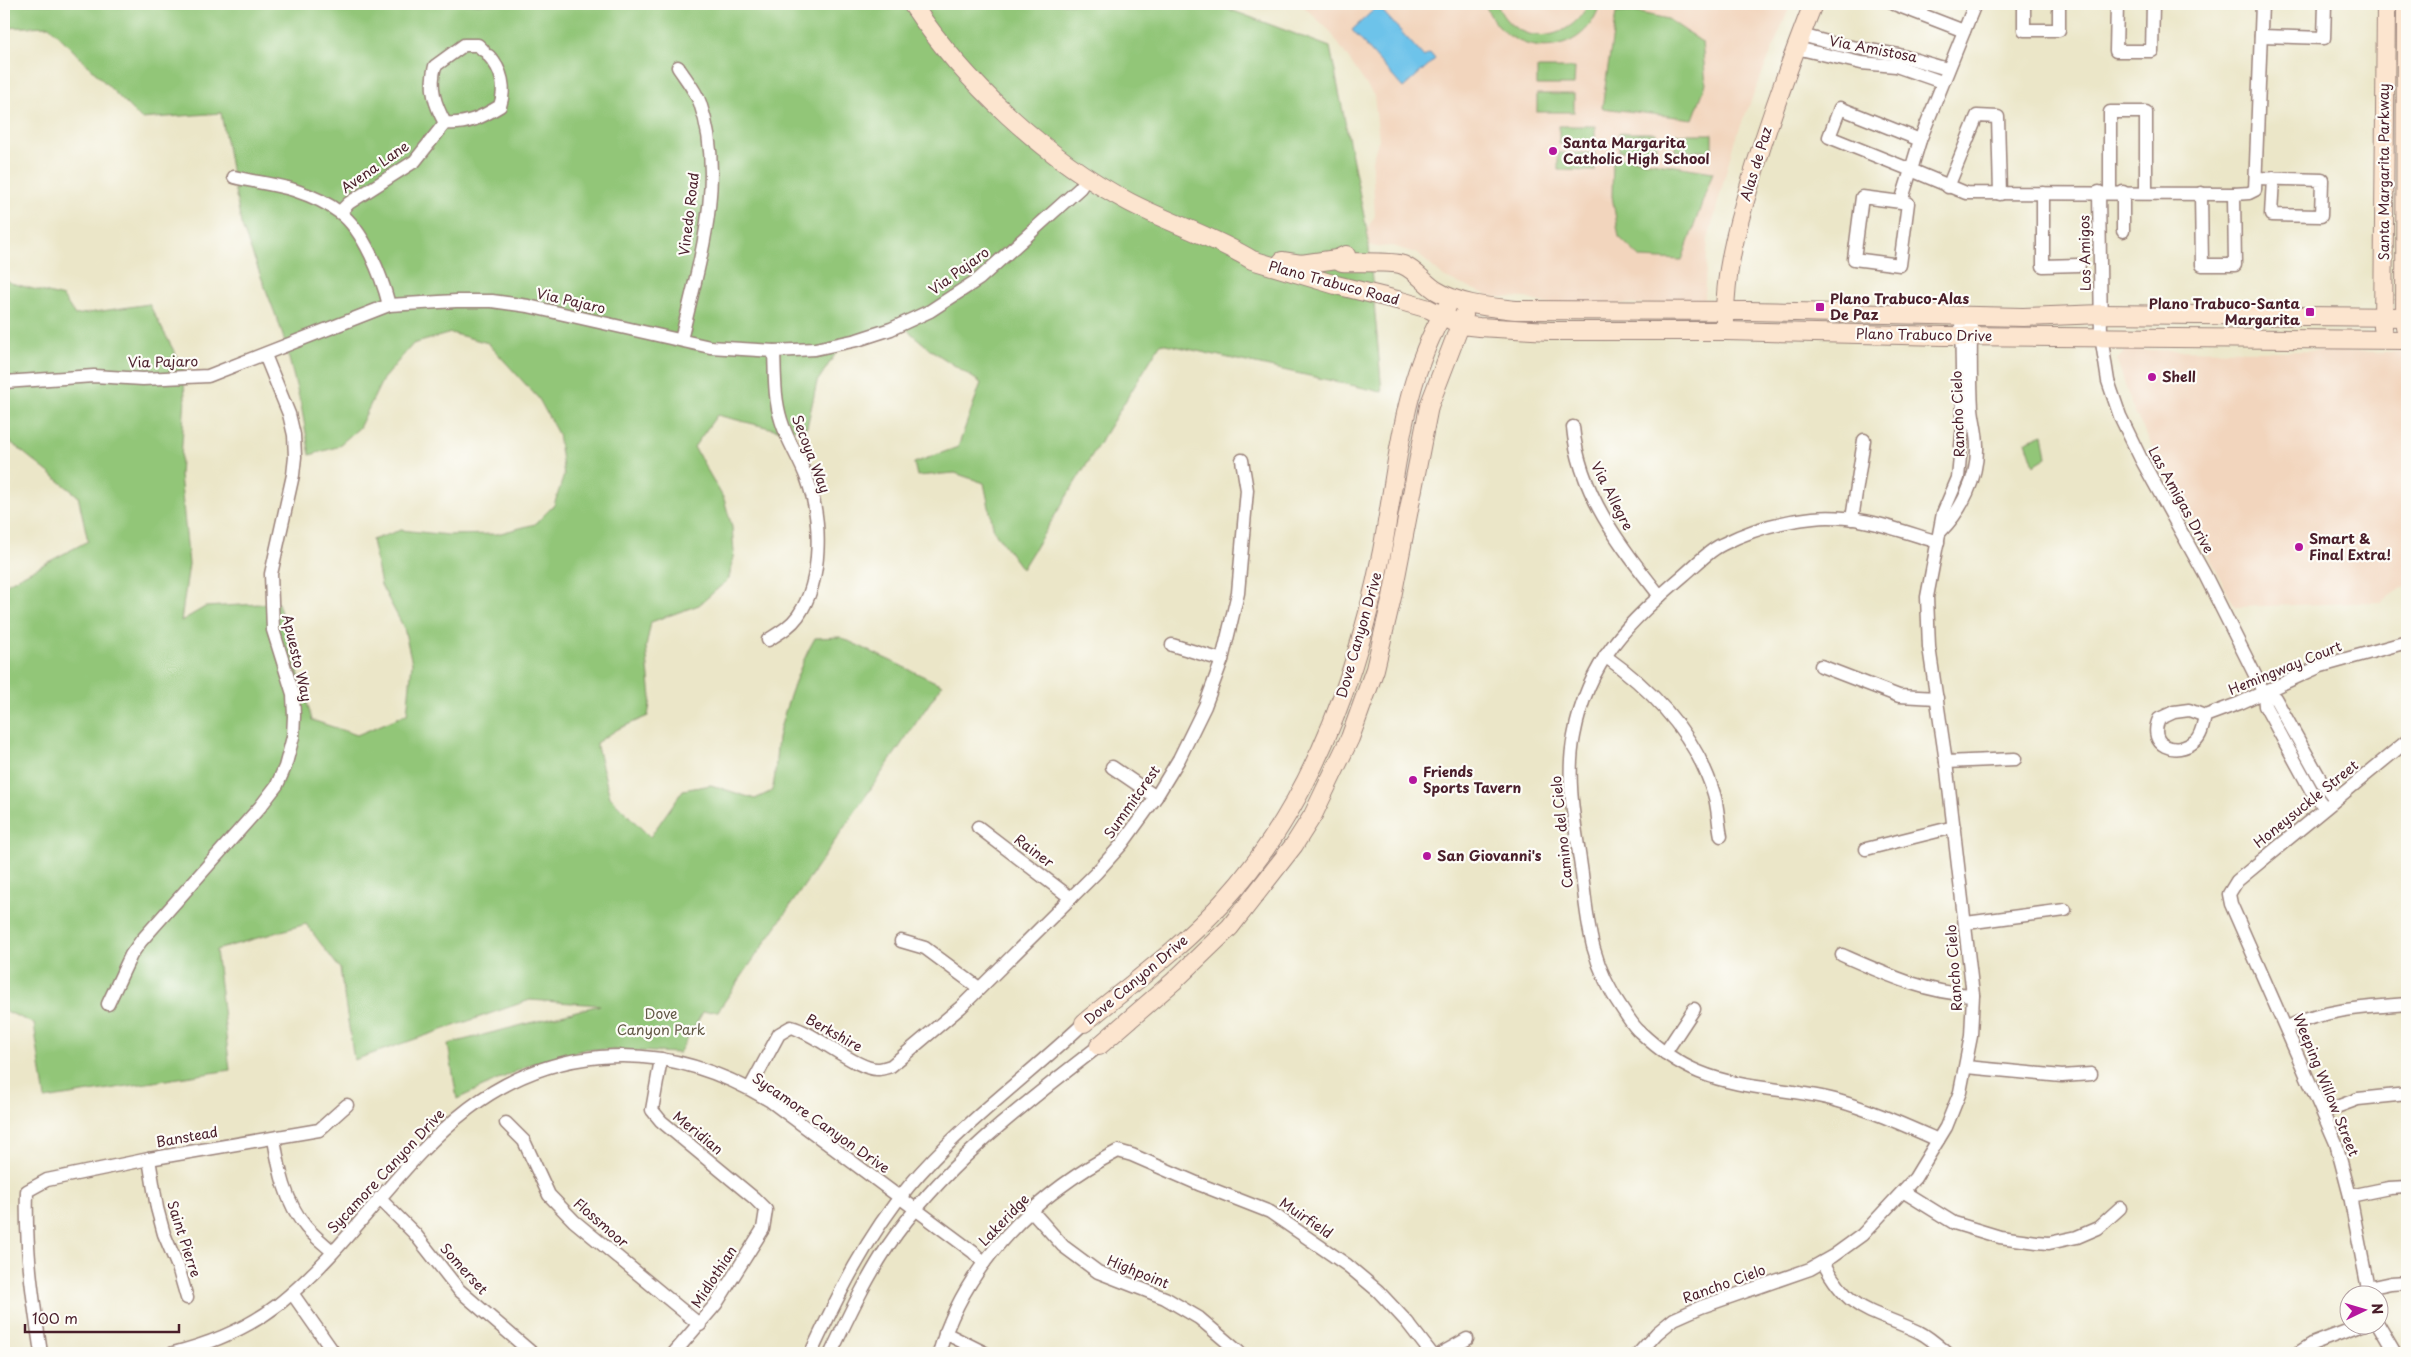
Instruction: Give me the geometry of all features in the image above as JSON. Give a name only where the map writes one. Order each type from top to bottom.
[{"type":"street","name":"Plano Trabuco Road","points":[[912,4],[961,68],[1006,113],[1087,178],[1130,202],[1228,246],[1252,260],[1336,285],[1429,309],[1442,316]]},
{"type":"street","name":"Alas de Paz","points":[[1725,331],[1724,294],[1740,216],[1766,129],[1813,4]]},
{"type":"street","points":[[1894,4],[1964,31]]},
{"type":"street","points":[[1901,202],[1920,140],[1975,4]]},
{"type":"street","points":[[2024,4],[2024,30],[2059,30],[2059,4]]},
{"type":"street","points":[[2117,4],[2116,50],[2152,51],[2152,4]]},
{"type":"street","points":[[1920,140],[1840,108],[1829,137],[1966,194],[2105,192],[2249,193],[2255,190],[2257,178],[2262,4]]},
{"type":"street","points":[[2261,36],[2324,38],[2325,4]]},
{"type":"street","name":"Santa Margarita Parkway","points":[[2384,340],[2386,4]]},
{"type":"street","name":"Santa Margarita Parkway","points":[[2406,4],[2406,340]]},
{"type":"street","name":"Via Amistosa","points":[[1799,42],[1839,45],[1899,55],[1948,69]]},
{"type":"street","name":"Via Amistosa","points":[[1799,42],[1836,58],[1896,66],[1942,82]]},
{"type":"street","points":[[464,45],[478,45],[496,64],[502,78],[503,96],[500,106],[481,118],[465,123],[445,123],[437,108],[432,90],[435,66],[464,45]]},
{"type":"street","name":"Vinedo Road","points":[[678,67],[700,102],[707,134],[711,178],[707,222],[681,340]]},
{"type":"street","points":[[2385,82],[2406,82]]},
{"type":"street","points":[[2105,192],[2110,112],[2146,112],[2146,192]]},
{"type":"street","points":[[1948,187],[1977,116],[1998,117],[2000,194]]},
{"type":"street","name":"Avena Lane","points":[[340,212],[349,203],[415,161],[445,123]]},
{"type":"street","points":[[234,176],[293,190],[340,212],[362,240],[373,259],[384,284],[389,305]]},
{"type":"street","name":"Via Pajaro","points":[[4,382],[94,376],[143,379],[208,376],[265,355],[321,330],[389,305],[492,301],[528,306],[710,347],[774,351],[815,349],[856,340],[891,329],[930,311],[980,279],[1080,188],[1087,178]]},
{"type":"street","points":[[2257,178],[2273,178],[2322,180],[2321,216],[2271,215],[2273,178]]},
{"type":"street","name":"Los Amigos","points":[[2101,314],[2105,192]]},
{"type":"street","points":[[2123,231],[2124,192]]},
{"type":"street","points":[[2043,193],[2043,266],[2079,265]]},
{"type":"street","points":[[2201,193],[2202,265],[2235,265],[2234,194]]},
{"type":"street","points":[[1862,197],[1901,202],[1908,203],[1900,265],[1854,259],[1862,197]]},
{"type":"street","name":"Plano Trabuco Road","points":[[1228,246],[1301,264],[1338,259],[1342,262],[1402,264],[1436,291],[1460,301]]},
{"type":"street","name":"Plano Trabuco Drive","points":[[1460,301],[1516,310],[1724,311],[2023,317],[2101,314],[2406,317]]},
{"type":"street","name":"Dove Canyon Drive","points":[[811,1353],[829,1314],[872,1236],[900,1198],[953,1139],[1053,1052],[1084,1022],[1170,954],[1223,902],[1265,850],[1308,776],[1326,740],[1350,677],[1366,620],[1382,549],[1392,478],[1417,369],[1442,316],[1460,301]]},
{"type":"street","name":"Dove Canyon Drive","points":[[831,1353],[887,1247],[915,1210],[961,1160],[1067,1071],[1100,1046],[1174,981],[1230,927],[1294,846],[1312,815],[1350,738],[1375,669],[1392,598],[1429,406],[1443,364],[1461,325],[1460,301]]},
{"type":"street","name":"Las Amigas Drive","points":[[2101,314],[2101,336],[2108,381],[2120,416],[2141,459],[2205,575],[2264,693],[2265,706],[2298,768],[2324,808]]},
{"type":"street","name":"Rancho Cielo","points":[[1639,1353],[1657,1333],[1674,1319],[1822,1262],[1862,1235],[1915,1178],[1938,1140],[1960,1092],[1972,1036],[1973,995],[1946,762],[1929,646],[1927,597],[1943,513],[1958,478],[1962,445],[1966,315]]},
{"type":"street","name":"Plano Trabuco Drive","points":[[1442,316],[1461,325],[1550,331],[1725,331],[1966,336],[2406,340]]},
{"type":"street","name":"Rancho Cielo","points":[[1939,537],[1954,518],[1972,480],[1978,447],[1972,410],[1966,336]]},
{"type":"street","name":"Secoya Way","points":[[768,640],[786,629],[798,616],[811,583],[818,542],[815,508],[808,481],[788,441],[779,413],[774,351]]},
{"type":"street","name":"Apuesto Way","points":[[108,1004],[131,955],[260,807],[277,785],[286,767],[292,736],[293,694],[273,630],[271,574],[289,494],[295,457],[294,435],[289,414],[265,355]]},
{"type":"street","name":"Via Allegre","points":[[1573,427],[1579,466],[1608,526],[1660,596]]},
{"type":"street","points":[[1852,519],[1864,440]]},
{"type":"street","points":[[1962,445],[1978,447]]},
{"type":"street","name":"Summitcrest","points":[[878,1069],[891,1066],[961,1007],[978,988],[1071,898],[1122,844],[1156,798],[1180,759],[1222,660],[1238,593],[1248,490],[1242,460]]},
{"type":"street","points":[[1958,478],[1972,480]]},
{"type":"street","name":"Camino del Cielo","points":[[1938,1140],[1882,1114],[1833,1099],[1733,1082],[1700,1073],[1665,1053],[1637,1029],[1612,994],[1596,963],[1587,922],[1571,780],[1571,758],[1581,706],[1588,687],[1605,656],[1629,624],[1720,545],[1746,534],[1812,518],[1852,519],[1939,537]]},
{"type":"street","name":"Hemingway Court","points":[[2205,716],[2264,693],[2321,666],[2407,642]]},
{"type":"street","points":[[1172,644],[1222,660]]},
{"type":"street","points":[[1605,656],[1632,676],[1663,706],[1687,737],[1714,795],[1721,836]]},
{"type":"street","points":[[1821,666],[1899,696],[1937,698]]},
{"type":"street","name":"Las Amigas Drive","points":[[2264,693],[2275,698],[2309,761],[2335,800]]},
{"type":"street","name":"Honeysuckle Street","points":[[2229,894],[2237,881],[2407,741]]},
{"type":"street","points":[[1946,762],[2014,759]]},
{"type":"street","points":[[2298,768],[2309,761]]},
{"type":"street","points":[[1112,767],[1156,798]]},
{"type":"street","name":"Rainer","points":[[978,827],[1071,898]]},
{"type":"street","points":[[1866,849],[1954,827]]},
{"type":"street","name":"Weeping Willow Street","points":[[2229,894],[2231,904],[2336,1143],[2350,1196],[2367,1284]]},
{"type":"street","points":[[1966,923],[2065,910]]},
{"type":"street","points":[[901,940],[925,948],[978,988]]},
{"type":"street","points":[[1842,955],[1919,987],[1955,994],[1973,995]]},
{"type":"street","points":[[2286,1027],[2321,1013],[2342,1009],[2407,1004]]},
{"type":"street","points":[[1665,1053],[1694,1009]]},
{"type":"street","name":"Berkshire","points":[[750,1088],[779,1034],[791,1027],[805,1030],[861,1064],[878,1069]]},
{"type":"street","points":[[1053,1052],[1067,1071]]},
{"type":"street","name":"Sycamore Canyon Drive","points":[[173,1353],[207,1343],[238,1330],[277,1305],[332,1251],[450,1122],[481,1098],[519,1077],[566,1062],[592,1057],[628,1055],[661,1059],[702,1068],[750,1088],[769,1100],[973,1252],[984,1263]]},
{"type":"street","name":"Meridian","points":[[661,1059],[652,1110],[656,1116],[766,1210]]},
{"type":"street","points":[[1966,1067],[2062,1076],[2091,1074]]},
{"type":"street","points":[[2323,1112],[2358,1099],[2407,1094]]},
{"type":"street","name":"Banstead","points":[[41,1353],[31,1281],[26,1216],[27,1191],[47,1180],[149,1159],[319,1130],[347,1105]]},
{"type":"street","name":"Flossmoor","points":[[506,1123],[524,1141],[549,1195],[574,1221],[700,1325]]},
{"type":"street","points":[[274,1139],[280,1173],[292,1204],[306,1226],[332,1251]]},
{"type":"street","name":"Lakeridge","points":[[939,1353],[945,1333],[964,1293],[984,1263],[1031,1210],[1074,1177],[1106,1157],[1118,1151],[1132,1155]]},
{"type":"street","name":"Muirfield","points":[[1132,1155],[1270,1212],[1347,1265],[1378,1291],[1407,1322],[1431,1353]]},
{"type":"street","name":"Saint Pierre","points":[[149,1159],[157,1208],[164,1234],[178,1267],[186,1298]]},
{"type":"street","points":[[2350,1196],[2407,1186]]},
{"type":"street","points":[[1904,1192],[1954,1223],[2000,1237],[2049,1243],[2077,1237],[2098,1228],[2120,1208]]},
{"type":"street","name":"Somerset","points":[[380,1198],[415,1234],[459,1290],[532,1353]]},
{"type":"street","name":"Midlothian","points":[[674,1353],[700,1325],[763,1229],[766,1210]]},
{"type":"street","name":"Highpoint","points":[[1031,1210],[1063,1246],[1098,1272],[1165,1298],[1190,1313],[1240,1353]]},
{"type":"street","points":[[1822,1262],[1834,1284],[1857,1305],[1921,1333],[1947,1353]]},
{"type":"street","points":[[2388,1284],[2407,1282]]},
{"type":"street","points":[[292,1292],[334,1353]]},
{"type":"street","points":[[945,1333],[985,1353]]},
{"type":"street","points":[[2298,1353],[2320,1340],[2338,1334]]},
{"type":"street","points":[[2384,1334],[2395,1353]]},
{"type":"street","points":[[1442,1353],[1467,1339]]},
{"type":"shaded area","name":"Santa Margarita Catholic High School","points":[[1301,4],[1791,4],[1734,142],[1708,240],[1704,298],[1695,304],[1546,304],[1526,298],[1493,297],[1445,278],[1418,254],[1393,246],[1376,247],[1366,244],[1363,234],[1375,216],[1372,160],[1379,139],[1374,96],[1329,30]]},
{"type":"shaded area","points":[[2126,350],[2407,352],[2407,585],[2381,602],[2235,607],[2132,407],[2117,360]]},
{"type":"green space","name":"Dove Canyon Park","points":[[4,4],[1215,4],[1330,47],[1368,236],[1382,392],[1161,343],[1022,569],[994,531],[984,483],[955,473],[917,476],[914,463],[958,447],[981,383],[931,350],[899,323],[840,347],[817,382],[807,427],[782,431],[717,415],[694,447],[724,499],[732,527],[734,552],[729,579],[699,605],[651,622],[646,647],[651,698],[648,716],[618,729],[596,743],[610,797],[650,837],[683,790],[711,785],[755,799],[772,791],[782,722],[799,672],[815,638],[840,637],[942,685],[718,1011],[703,1012],[679,1053],[587,1049],[532,1064],[457,1099],[448,1044],[600,1005],[530,1000],[354,1060],[340,969],[306,924],[216,950],[230,1070],[45,1099],[34,1024],[4,1010],[4,589],[8,583],[88,541],[78,496],[4,437],[4,279],[11,283],[63,297],[75,315],[149,304],[183,368],[185,397],[180,475],[189,564],[181,621],[205,607],[278,603],[312,720],[357,735],[407,714],[412,663],[404,628],[381,585],[372,540],[401,530],[448,535],[497,534],[535,524],[554,505],[564,475],[558,434],[539,399],[488,343],[451,333],[413,344],[383,379],[359,428],[337,447],[310,455],[301,405],[282,332],[241,224],[221,113],[141,119],[49,26],[4,28]]},
{"type":"green space","points":[[1485,4],[1497,4],[1505,18],[1516,28],[1529,34],[1542,36],[1556,33],[1569,27],[1580,17],[1588,4],[1600,4],[1591,23],[1578,37],[1561,44],[1544,47],[1526,44],[1509,36],[1495,22]]},
{"type":"green space","points":[[1635,12],[1668,19],[1702,42],[1706,84],[1693,119],[1602,108],[1616,13]]},
{"type":"green space","points":[[1537,68],[1575,68],[1574,85],[1537,85]]},
{"type":"green space","points":[[1537,94],[1574,94],[1574,112],[1537,112]]},
{"type":"green space","points":[[1559,126],[1595,126],[1595,144],[1559,143]]},
{"type":"green space","points":[[1619,133],[1656,133],[1656,151],[1619,151]]},
{"type":"green space","points":[[1675,134],[1712,134],[1712,151],[1675,151]]},
{"type":"green space","points":[[1558,153],[1595,153],[1595,171],[1558,170]]},
{"type":"green space","points":[[1613,156],[1713,172],[1682,260],[1641,258],[1619,237],[1612,196]]},
{"type":"green space","points":[[2043,434],[2047,457],[2034,465],[2026,441]]},
{"type":"water","points":[[1378,6],[1424,57],[1430,53],[1435,59],[1403,88],[1352,30]]},
{"type":"place","name":"Santa Margarita Catholic High School","points":[[1553,151]]},
{"type":"place","name":"Plano Trabuco-Alas De Paz","points":[[1820,307]]},
{"type":"place","name":"Plano Trabuco-Santa Margarita","points":[[2310,312]]},
{"type":"place","name":"Shell","points":[[2152,377]]},
{"type":"place","name":"Smart & Final Extra!","points":[[2299,547]]},
{"type":"place","name":"Friends Sports Tavern","points":[[1413,780]]},
{"type":"place","name":"San Giovanni's","points":[[1427,856]]}]
